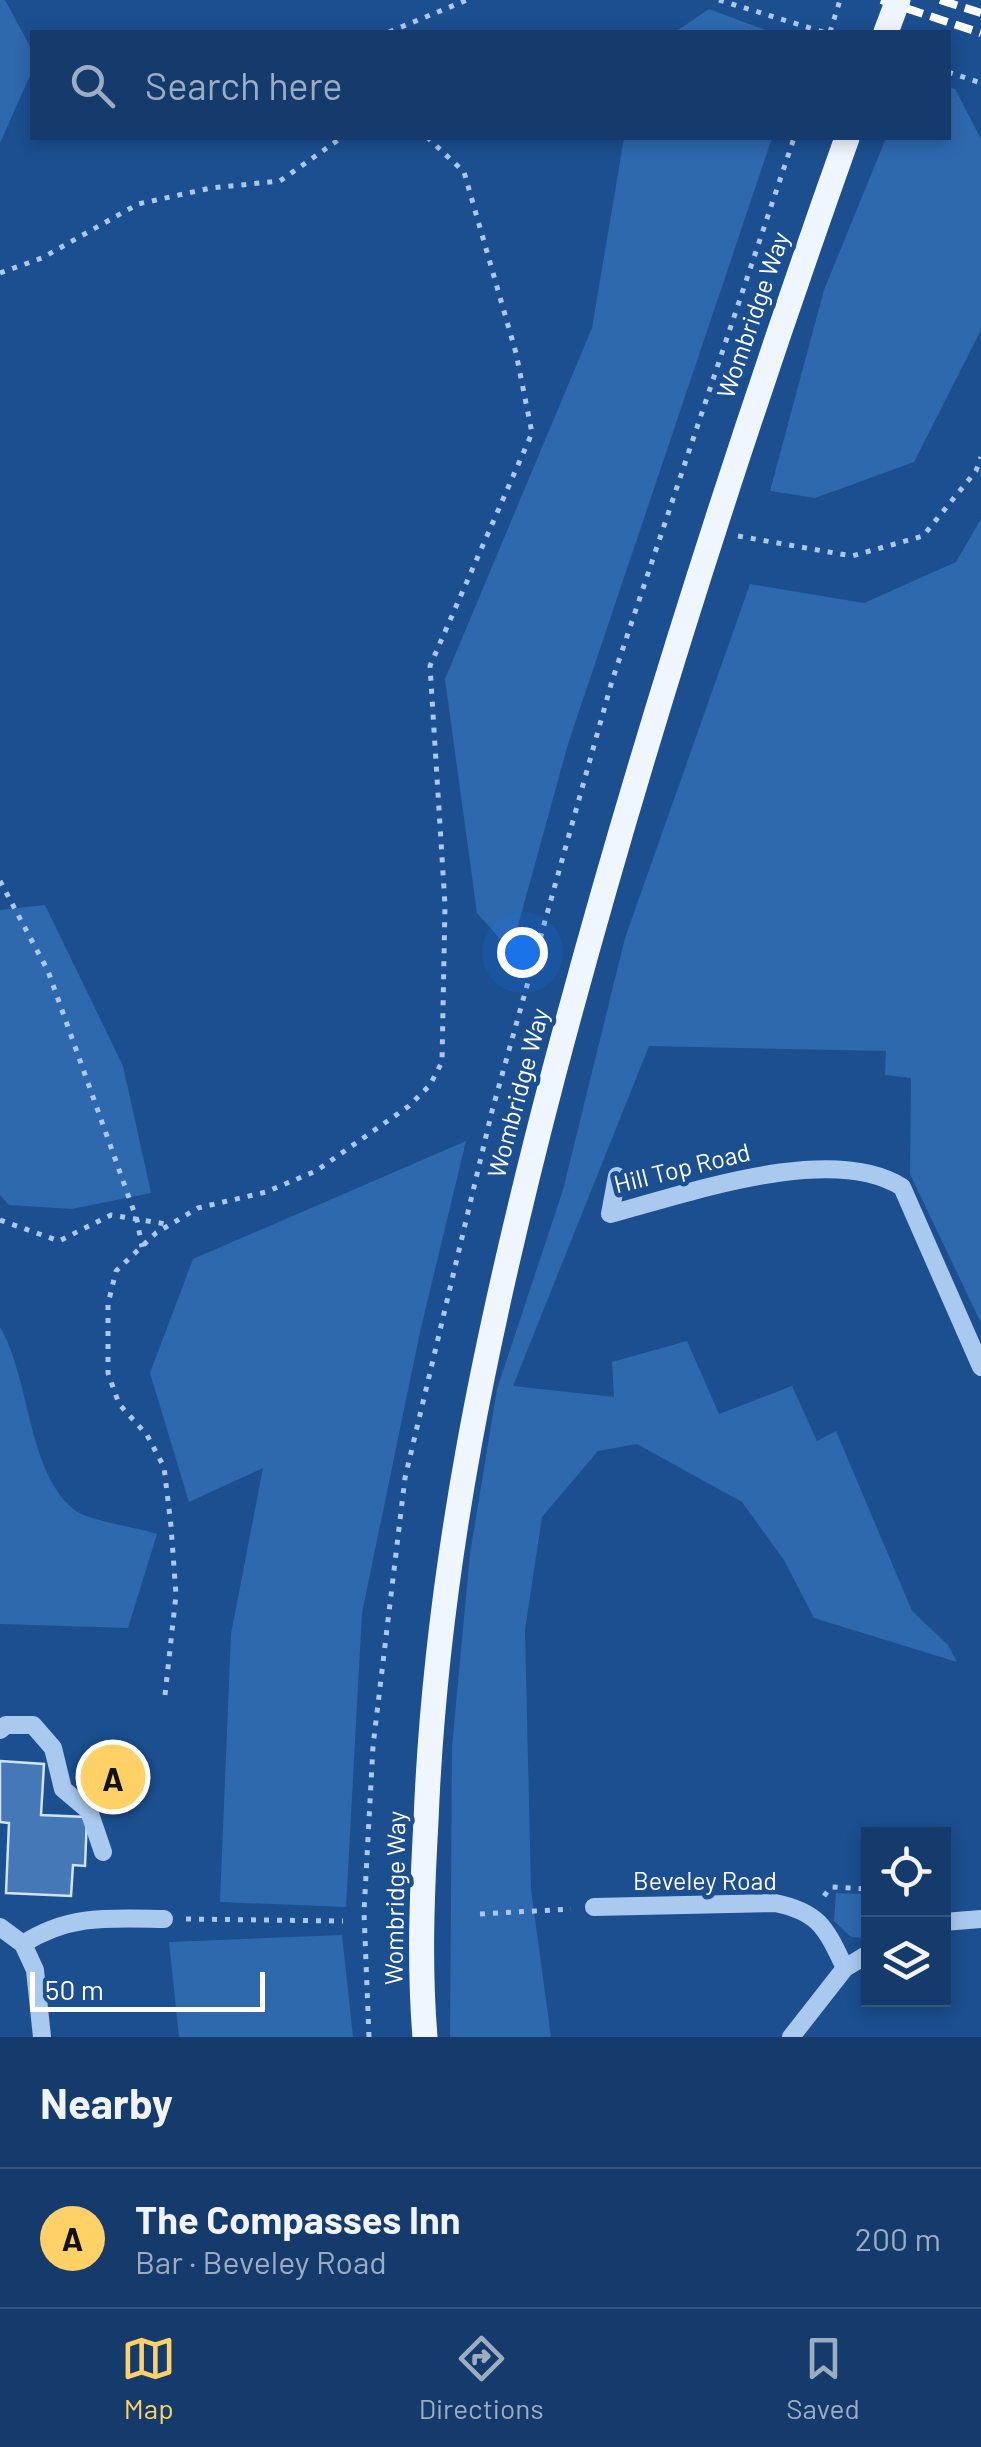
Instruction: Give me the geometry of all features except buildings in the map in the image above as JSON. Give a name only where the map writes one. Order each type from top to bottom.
[{"type":"main road","points":[[887,30],[898,0]]},
{"type":"main road","name":"Wombridge Way","points":[[426,2037],[422,1910],[428,1756],[439,1640],[498,1286],[602,891],[710,531],[846,140]]},
{"type":"street","name":"Hill Top Road","points":[[617,1176],[610,1214],[758,1174],[883,1175],[902,1187],[981,1366]]},
{"type":"street","points":[[0,1730],[6,1725],[33,1725],[53,1748],[63,1789],[90,1811],[103,1852]]},
{"type":"street","name":"Beveley Road","points":[[594,1907],[775,1903],[820,1921],[845,1968]]},
{"type":"street","points":[[23,1944],[49,1927],[80,1918],[164,1919]]},
{"type":"street","points":[[951,1921],[981,1919]]},
{"type":"street","points":[[0,1927],[23,1944],[35,1970],[42,2037]]},
{"type":"street","points":[[790,2037],[845,1968],[861,1958]]},
{"type":"path","points":[[394,30],[467,0]]},
{"type":"path","points":[[719,0],[819,30]]},
{"type":"path","points":[[827,30],[840,0]]},
{"type":"path","points":[[951,73],[981,83]]},
{"type":"path","points":[[0,273],[42,258],[138,204],[212,188],[280,181],[338,140]]},
{"type":"path","points":[[165,1694],[176,1596],[164,1467],[148,1435],[119,1404],[108,1373],[108,1304],[116,1271],[169,1225],[198,1208],[266,1192],[316,1171],[409,1106],[430,1085],[442,1062],[445,905],[430,666],[532,433],[516,353],[464,172],[430,140]]},
{"type":"path","points":[[710,531],[852,556],[923,536],[976,471],[981,457]]},
{"type":"path","points":[[0,881],[48,971],[137,1220],[142,1247]]},
{"type":"path","points":[[0,1220],[59,1241],[111,1216],[169,1225]]},
{"type":"path","points":[[810,1914],[831,1887],[861,1889]]},
{"type":"path","points":[[480,1914],[594,1907]]},
{"type":"path","points":[[164,1919],[342,1921]]},
{"type":"shaded area","points":[[0,0],[5,0],[30,46],[30,76],[0,143]]},
{"type":"shaded area","points":[[709,9],[766,30],[678,30]]},
{"type":"shaded area","points":[[951,88],[955,89],[981,139],[981,330],[914,462],[815,498],[770,491],[824,290],[885,140],[951,140]]},
{"type":"shaded area","points":[[624,140],[771,140],[568,744],[511,951],[477,913],[445,679],[592,328]]},
{"type":"shaded area","points":[[981,519],[981,1323],[910,1174],[911,1078],[885,1075],[886,1051],[649,1046],[513,1386],[614,1397],[612,1362],[687,1341],[719,1414],[792,1386],[817,1441],[836,1431],[912,1611],[948,1645],[957,1662],[814,1618],[784,1560],[742,1502],[637,1444],[598,1451],[542,1517],[525,1630],[531,1889],[551,2037],[450,2037],[452,1747],[470,1554],[497,1389],[563,1190],[625,938],[750,584],[864,603],[956,562]]},
{"type":"shaded area","points":[[45,905],[123,1066],[151,1193],[72,1209],[9,1205],[0,1195],[0,910]]},
{"type":"shaded area","points":[[466,1141],[420,1332],[362,1613],[346,1907],[220,1902],[231,1634],[263,1468],[189,1502],[150,1373],[193,1259]]},
{"type":"shaded area","points":[[0,1327],[18,1373],[39,1450],[60,1495],[82,1514],[157,1534],[128,1628],[0,1624]]},
{"type":"shaded area","points":[[836,1893],[861,1894],[861,1938],[851,1937],[834,1921]]},
{"type":"shaded area","points":[[342,1935],[353,2037],[179,2037],[169,1942]]},
{"type":"railway","points":[[881,0],[981,33]]},
{"type":"railway","points":[[940,0],[981,13]]},
{"type":"place","name":"The Compasses Inn","points":[[113,1777]]}]
